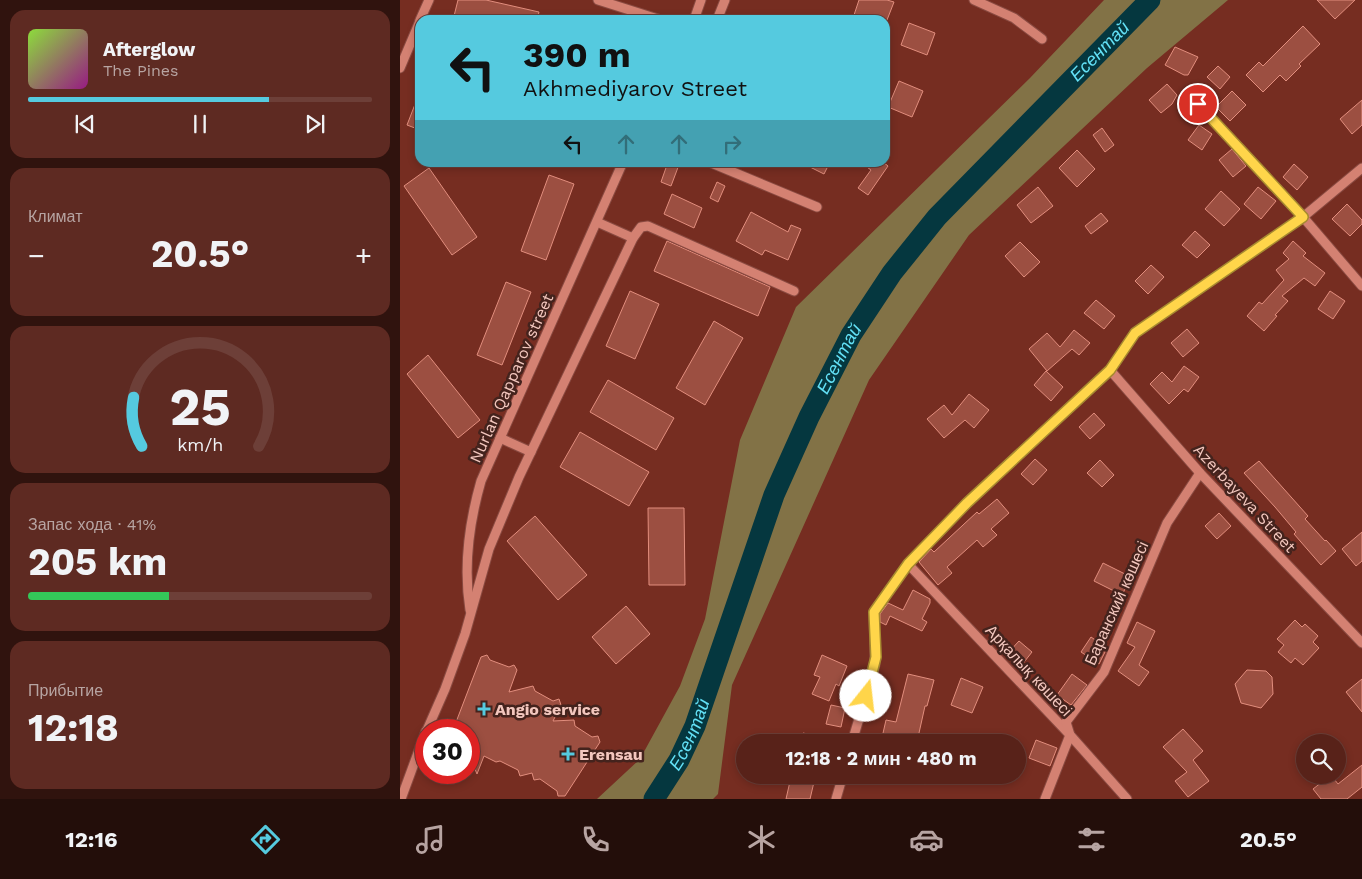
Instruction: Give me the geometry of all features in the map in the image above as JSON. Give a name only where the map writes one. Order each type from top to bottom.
[{"type":"street","points":[[422,15],[429,0]]},
{"type":"street","points":[[598,0],[645,15]]},
{"type":"street","points":[[696,15],[701,0]]},
{"type":"street","points":[[719,15],[725,0]]},
{"type":"street","points":[[974,0],[1014,18],[1042,39]]},
{"type":"street","points":[[400,68],[415,32]]},
{"type":"street","points":[[1198,104],[1303,217],[1362,286]]},
{"type":"street","name":"Nurlan Qapparov street","points":[[470,615],[466,584],[472,513],[480,481],[621,167]]},
{"type":"street","points":[[722,167],[817,207]]},
{"type":"street","points":[[854,734],[875,665],[874,612],[908,564],[967,503],[1110,370],[1135,333],[1303,217],[1362,168]]},
{"type":"street","points":[[597,222],[633,238]]},
{"type":"street","name":"Nurlan Qapparov street","points":[[432,719],[445,689],[470,615],[489,549],[519,477],[633,238],[641,227],[648,226],[794,291]]},
{"type":"street","name":"Azerbayeva Street","points":[[1110,370],[1200,473],[1362,643]]},
{"type":"street","points":[[500,438],[531,452]]},
{"type":"street","name":"Баранский көшесі","points":[[1045,799],[1070,735],[1066,722],[1104,672],[1167,523],[1200,473]]},
{"type":"street","name":"Арқалық көшесі","points":[[908,564],[1070,735],[1127,799]]},
{"type":"street","name":"Nurlan Qapparov street","points":[[401,799],[415,762]]},
{"type":"street","points":[[836,799],[840,784]]},
{"type":"shaded area","points":[[1104,0],[1228,0],[1147,68],[969,235],[869,380],[732,685],[718,794],[713,799],[597,799],[640,759],[680,686],[705,619],[740,440],[796,307],[1030,78]]},
{"type":"building","points":[[458,0],[486,0],[539,12],[538,15],[454,15]]},
{"type":"building","points":[[859,0],[887,0],[894,2],[889,15],[854,15]]},
{"type":"building","points":[[1317,0],[1355,0],[1335,19]]},
{"type":"building","points":[[909,23],[935,33],[927,55],[901,45]]},
{"type":"building","points":[[1303,26],[1320,44],[1299,64],[1301,66],[1286,81],[1280,75],[1263,92],[1246,75],[1259,62],[1263,66]]},
{"type":"building","points":[[1175,47],[1198,57],[1188,75],[1184,75],[1165,65]]},
{"type":"building","points":[[1218,66],[1230,77],[1220,89],[1207,77]]},
{"type":"building","points":[[899,81],[923,91],[912,117],[890,108],[890,102]]},
{"type":"building","points":[[1167,84],[1177,95],[1172,104],[1161,113],[1149,100]]},
{"type":"building","points":[[1232,91],[1246,105],[1230,121],[1216,107]]},
{"type":"building","points":[[1362,100],[1362,125],[1352,134],[1340,119]]},
{"type":"building","points":[[415,104],[415,128],[407,125]]},
{"type":"building","points":[[1199,125],[1212,134],[1202,150],[1188,140]]},
{"type":"building","points":[[1102,128],[1114,145],[1105,152],[1093,135]]},
{"type":"building","points":[[1232,149],[1246,166],[1233,177],[1219,160]]},
{"type":"building","points":[[1077,150],[1095,169],[1077,187],[1059,168]]},
{"type":"building","points":[[1294,164],[1308,177],[1297,190],[1283,177]]},
{"type":"building","points":[[666,167],[678,167],[671,186],[661,182]]},
{"type":"building","points":[[810,167],[828,167],[824,174]]},
{"type":"building","points":[[867,167],[887,167],[868,195],[858,188],[871,170]]},
{"type":"building","points":[[429,168],[477,237],[452,255],[404,186]]},
{"type":"building","points":[[549,175],[574,184],[546,260],[521,251]]},
{"type":"building","points":[[717,182],[725,186],[718,202],[710,198]]},
{"type":"building","points":[[1038,187],[1053,206],[1031,223],[1017,205]]},
{"type":"building","points":[[1258,187],[1276,201],[1261,219],[1244,204]]},
{"type":"building","points":[[1221,191],[1240,209],[1224,226],[1205,209]]},
{"type":"building","points":[[672,194],[702,208],[694,228],[664,214]]},
{"type":"building","points":[[1347,204],[1362,220],[1362,224],[1350,236],[1332,219]]},
{"type":"building","points":[[751,212],[788,232],[791,225],[801,229],[788,260],[765,250],[762,255],[736,241]]},
{"type":"building","points":[[1101,213],[1108,221],[1091,234],[1085,226]]},
{"type":"building","points":[[1195,231],[1210,245],[1197,258],[1182,245]]},
{"type":"building","points":[[667,241],[770,287],[758,316],[654,271]]},
{"type":"building","points":[[1293,241],[1306,253],[1303,256],[1325,273],[1315,286],[1304,278],[1282,296],[1288,301],[1264,331],[1247,316],[1259,302],[1262,304],[1284,280],[1276,270],[1289,259],[1283,253]]},
{"type":"building","points":[[1020,242],[1040,262],[1024,277],[1005,256]]},
{"type":"building","points":[[1151,265],[1164,277],[1148,294],[1135,281]]},
{"type":"building","points":[[506,282],[531,292],[502,365],[477,355]]},
{"type":"building","points":[[630,291],[659,304],[635,359],[606,346]]},
{"type":"building","points":[[1330,291],[1345,301],[1333,319],[1318,309]]},
{"type":"building","points":[[1096,300],[1115,316],[1104,329],[1084,313]]},
{"type":"building","points":[[714,321],[743,338],[705,405],[676,388]]},
{"type":"building","points":[[1187,329],[1199,343],[1183,357],[1171,343]]},
{"type":"building","points":[[1074,330],[1090,343],[1079,355],[1072,349],[1047,371],[1029,349],[1047,333],[1060,347]]},
{"type":"building","points":[[428,355],[480,420],[458,438],[407,374]]},
{"type":"building","points":[[1184,366],[1199,377],[1188,392],[1184,389],[1169,404],[1150,384],[1162,372],[1172,382]]},
{"type":"building","points":[[1046,371],[1063,387],[1051,401],[1034,385]]},
{"type":"building","points":[[608,380],[674,418],[656,450],[590,412]]},
{"type":"building","points":[[969,394],[989,410],[974,428],[965,420],[944,438],[927,419],[944,405],[952,415]]},
{"type":"building","points":[[1094,413],[1105,425],[1090,439],[1079,427]]},
{"type":"building","points":[[580,432],[649,472],[629,506],[560,467]]},
{"type":"building","points":[[1035,459],[1047,470],[1033,485],[1021,474]]},
{"type":"building","points":[[1100,460],[1114,475],[1102,487],[1087,473]]},
{"type":"building","points":[[1259,461],[1308,516],[1305,519],[1336,551],[1321,565],[1294,534],[1296,532],[1244,473]]},
{"type":"building","points":[[997,499],[1009,513],[991,529],[997,535],[983,547],[977,540],[947,567],[952,573],[938,585],[919,562],[931,549],[934,552],[977,512],[979,514]]},
{"type":"building","points":[[648,508],[684,508],[685,585],[649,585]]},
{"type":"building","points":[[1219,513],[1231,526],[1217,539],[1205,526]]},
{"type":"building","points":[[535,516],[587,575],[558,600],[507,541]]},
{"type":"building","points":[[1362,532],[1362,561],[1356,566],[1342,549]]},
{"type":"building","points":[[1103,563],[1131,577],[1122,595],[1094,581]]},
{"type":"building","points":[[913,590],[930,599],[922,619],[927,622],[922,631],[890,616],[886,625],[880,622],[880,614],[888,603],[903,610]]},
{"type":"building","points":[[626,606],[650,634],[616,664],[592,637]]},
{"type":"building","points":[[1295,620],[1302,627],[1305,624],[1318,636],[1313,642],[1319,648],[1303,665],[1295,658],[1291,663],[1278,652],[1284,645],[1277,639]]},
{"type":"building","points":[[1137,622],[1155,631],[1139,665],[1149,672],[1139,686],[1118,671],[1135,647],[1127,643]]},
{"type":"building","points":[[1091,637],[1107,648],[1099,664],[1081,652]]},
{"type":"building","points":[[1019,641],[1032,652],[1021,666],[1007,654]]},
{"type":"building","points":[[487,655],[490,660],[509,667],[514,665],[517,670],[509,692],[533,686],[535,691],[553,701],[559,699],[561,705],[553,721],[574,720],[575,726],[592,737],[598,736],[600,742],[565,796],[558,796],[557,791],[540,779],[534,780],[532,773],[520,776],[518,770],[500,761],[496,762],[484,756],[480,766],[480,719],[457,719],[481,657]]},
{"type":"building","points":[[822,655],[847,666],[839,686],[836,684],[829,701],[812,694],[820,677],[814,675]]},
{"type":"building","points":[[1247,670],[1266,671],[1272,677],[1273,694],[1261,708],[1241,703],[1235,684]]},
{"type":"building","points":[[908,674],[934,680],[927,706],[925,706],[919,734],[883,734],[886,720],[896,722]]},
{"type":"building","points":[[1072,674],[1087,685],[1071,705],[1057,695]]},
{"type":"building","points":[[961,678],[983,687],[972,713],[951,705]]},
{"type":"building","points":[[1362,679],[1362,712],[1346,692]]},
{"type":"building","points":[[831,705],[845,708],[841,727],[826,724]]},
{"type":"building","points":[[1183,729],[1203,751],[1193,760],[1209,781],[1188,797],[1175,781],[1187,772],[1163,747]]},
{"type":"building","points":[[1036,740],[1057,748],[1050,766],[1029,758]]},
{"type":"building","points":[[1362,765],[1362,787],[1347,799],[1321,799],[1313,789],[1319,784],[1346,784],[1346,778]]},
{"type":"building","points":[[789,784],[814,784],[810,799],[786,799]]},
{"type":"waterway","name":"Есентай","points":[[654,799],[679,760],[695,726],[774,495],[809,417],[851,335],[892,273],[937,217],[1150,0]]},
{"type":"place","name":"Angio service","points":[[484,709]]},
{"type":"place","name":"Erensau","points":[[568,754]]},
{"type":"route","points":[[866,696],[876,657],[874,612],[908,564],[967,503],[1110,370],[1135,333],[1303,217],[1198,104]]}]
